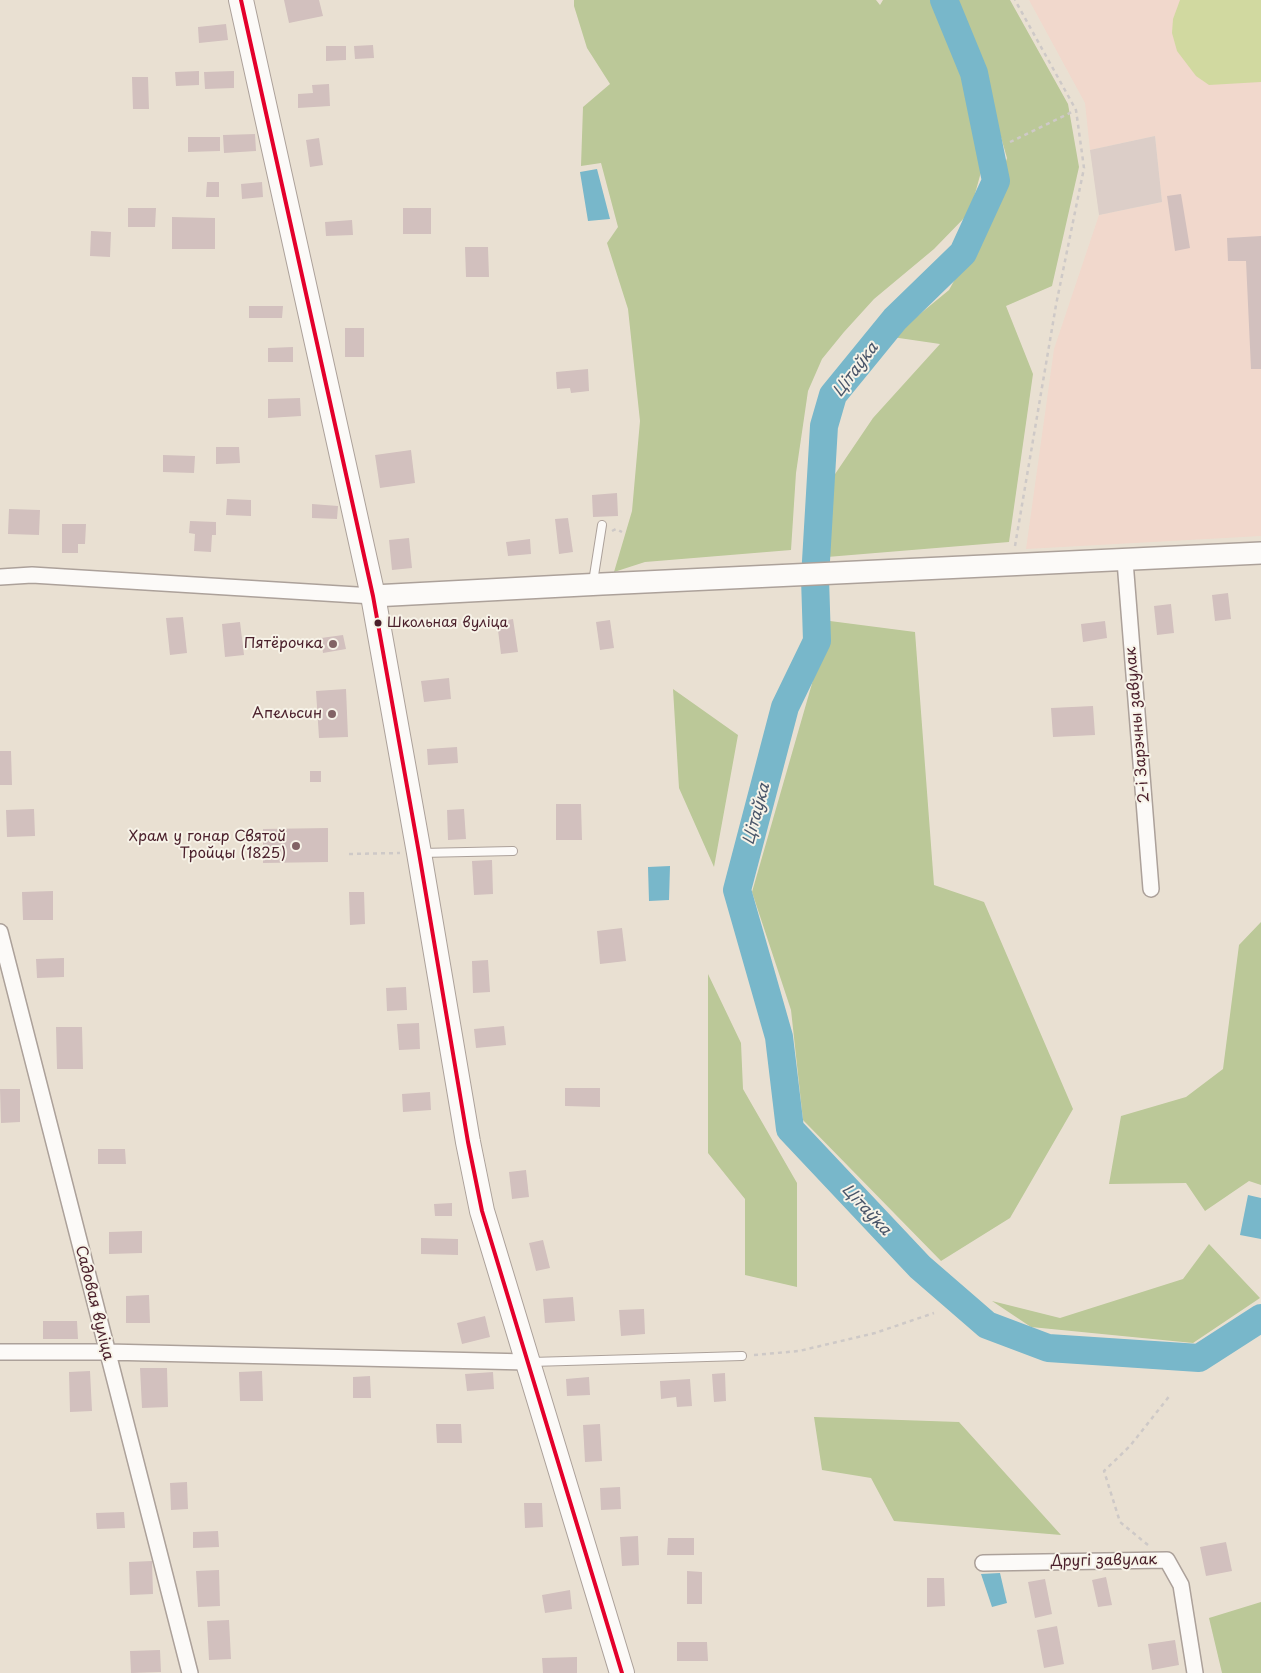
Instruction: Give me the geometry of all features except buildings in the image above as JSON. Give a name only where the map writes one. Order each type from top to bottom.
[{"type":"main road","points":[[241,0],[373,596],[468,1142],[481,1203],[527,1362],[622,1673]]},
{"type":"main road","points":[[373,596],[1261,553]]},
{"type":"street","name":"2-і Зарэчны завулак","points":[[1124,560],[1151,889]]},
{"type":"street","points":[[0,577],[32,575],[373,596]]},
{"type":"street","name":"Садовая вуліца","points":[[0,932],[190,1673]]},
{"type":"street","points":[[0,1352],[107,1352],[527,1362]]},
{"type":"street","name":"Другі завулак","points":[[983,1563],[1167,1560],[1181,1585],[1195,1673]]},
{"type":"lane","points":[[597,584],[602,525]]},
{"type":"lane","points":[[419,853],[514,851]]},
{"type":"lane","points":[[527,1362],[742,1356]]},
{"type":"path","points":[[1011,565],[1056,305],[1084,168],[1076,110],[1015,0]]},
{"type":"path","points":[[1010,142],[1076,110]]},
{"type":"path","points":[[349,854],[419,853]]},
{"type":"path","points":[[742,1356],[799,1351],[875,1333],[934,1313]]},
{"type":"path","points":[[1167,1560],[1120,1522],[1104,1471],[1130,1446],[1171,1394]]},
{"type":"shaded area","points":[[1029,0],[1261,0],[1261,536],[1026,549],[1054,349],[1099,215],[1162,202],[1155,136],[1090,150],[1085,103]]},
{"type":"shaded area","points":[[1155,136],[1162,202],[1099,215],[1090,150]]},
{"type":"green space","points":[[574,0],[876,0],[880,5],[883,0],[931,0],[953,41],[966,77],[977,118],[981,172],[970,212],[934,249],[874,299],[822,359],[808,391],[796,473],[791,550],[645,562],[614,572],[632,511],[640,421],[628,309],[607,243],[618,227],[601,163],[581,166],[583,107],[610,84],[587,48],[574,6]]},
{"type":"green space","points":[[957,0],[1010,0],[1068,104],[1079,167],[1052,286],[1006,306],[1033,374],[1009,542],[827,557],[831,480],[873,418],[940,344],[892,337],[949,290],[988,220],[1007,158],[981,68]]},
{"type":"green space","points":[[1180,0],[1261,0],[1261,82],[1209,85],[1196,76],[1177,51],[1172,33],[1173,19]]},
{"type":"green space","points":[[830,621],[915,632],[934,885],[984,902],[1073,1109],[1010,1218],[941,1261],[803,1120],[791,1010],[752,892]]},
{"type":"green space","points":[[673,689],[738,735],[714,867],[679,788]]},
{"type":"green space","points":[[1261,922],[1261,1185],[1249,1181],[1205,1211],[1186,1183],[1109,1184],[1121,1116],[1186,1097],[1223,1069],[1239,945]]},
{"type":"green space","points":[[708,974],[741,1043],[743,1089],[797,1183],[797,1287],[745,1275],[745,1199],[708,1153]]},
{"type":"green space","points":[[1209,1244],[1260,1298],[1193,1343],[1031,1327],[992,1301],[1060,1318],[1183,1279]]},
{"type":"green space","points":[[814,1417],[959,1422],[1061,1535],[894,1521],[871,1478],[822,1470]]},
{"type":"green space","points":[[1261,1602],[1261,1673],[1222,1673],[1209,1618]]},
{"type":"water","points":[[597,169],[610,219],[588,221],[580,172]]},
{"type":"water","points":[[670,866],[669,900],[649,901],[648,867]]},
{"type":"water","points":[[1248,1195],[1261,1198],[1261,1239],[1240,1235]]},
{"type":"water","points":[[1000,1573],[1007,1603],[992,1607],[981,1574]]},
{"type":"waterway","name":"Цітаўка","points":[[944,0],[974,73],[996,181],[963,253],[895,319],[833,395],[824,426],[815,578],[817,641],[785,707],[737,890],[779,1037],[790,1129],[920,1267],[987,1325],[1048,1348],[1199,1358],[1261,1318]]},
{"type":"transit line","points":[[241,0],[373,596],[468,1142],[482,1211],[622,1673]]},
{"type":"place","name":"Школьная вуліца","points":[[378,623]]},
{"type":"place","name":"Пятёрочка","points":[[333,644]]},
{"type":"place","name":"Апельсин","points":[[332,714]]},
{"type":"place","name":"Храм у гонар Святой Тройцы (1825)","points":[[296,846]]}]
